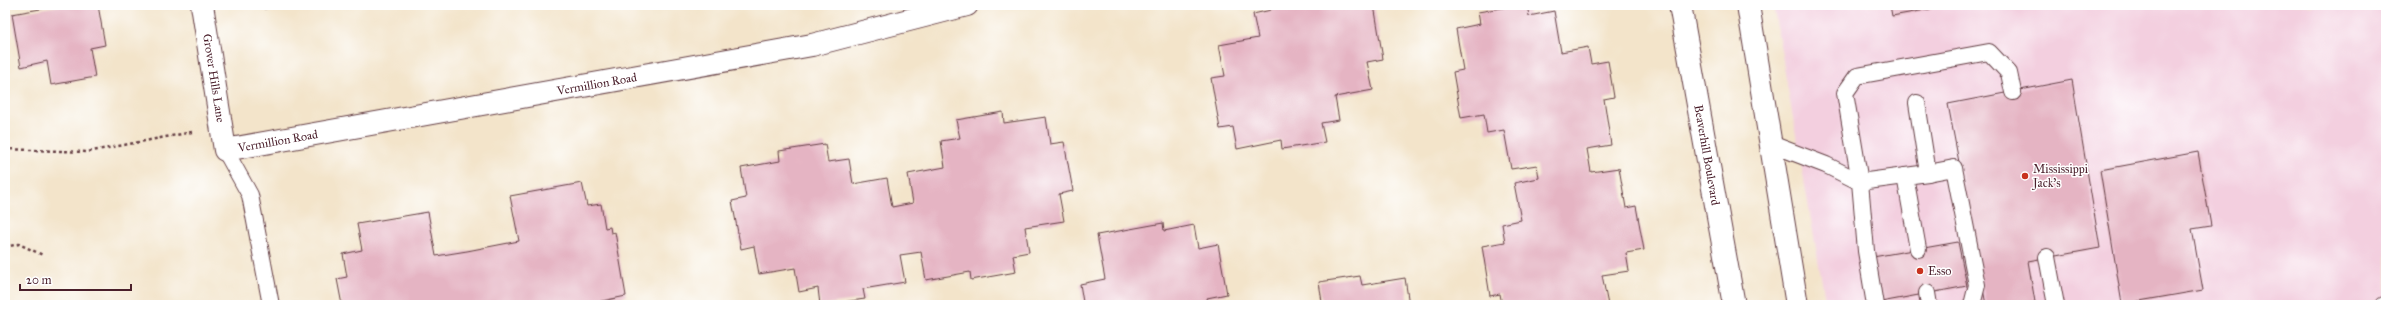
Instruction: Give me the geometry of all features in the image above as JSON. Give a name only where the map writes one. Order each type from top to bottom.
[{"type":"street","name":"Grover Hills Lane","points":[[202,5],[225,150]]},
{"type":"street","name":"Vermillion Road","points":[[225,150],[812,45],[967,5]]},
{"type":"street","name":"Beaverhill Boulevard","points":[[1680,5],[1734,305]]},
{"type":"street","points":[[1748,5],[1796,305]]},
{"type":"lane","points":[[1875,305],[1866,251],[1860,182],[1845,93],[1857,76],[1988,52],[2009,73],[2013,92]]},
{"type":"lane","points":[[1917,103],[1928,173]]},
{"type":"lane","points":[[1771,144],[1826,165],[1860,182],[1954,168],[1977,285],[1972,305]]},
{"type":"lane","points":[[225,150],[250,195],[271,305]]},
{"type":"lane","points":[[1906,176],[1918,249]]},
{"type":"lane","points":[[2047,257],[2056,305]]},
{"type":"path","points":[[5,149],[87,152],[221,125]]},
{"type":"path","points":[[5,247],[20,244],[43,254]]},
{"type":"shaded area","points":[[1773,5],[2386,5],[2386,305],[1826,305]]},
{"type":"building","points":[[63,5],[98,5],[105,45],[90,48],[95,77],[51,85],[47,61],[21,67],[12,14]]},
{"type":"building","points":[[263,5],[283,5],[283,6],[264,9]]},
{"type":"building","points":[[1270,5],[1374,5],[1383,59],[1367,62],[1373,90],[1335,97],[1339,120],[1321,123],[1325,142],[1282,149],[1281,140],[1237,149],[1233,127],[1220,129],[1211,78],[1225,76],[1219,45],[1258,38],[1253,14],[1271,10]]},
{"type":"building","points":[[1527,5],[1529,16],[1554,11],[1561,52],[1588,47],[1591,64],[1608,61],[1614,97],[1604,99],[1611,145],[1587,149],[1591,172],[1619,168],[1626,208],[1636,206],[1644,250],[1626,253],[1629,271],[1602,275],[1608,305],[1502,305],[1500,294],[1490,296],[1482,246],[1505,242],[1502,224],[1521,220],[1514,183],[1539,178],[1537,165],[1511,169],[1504,130],[1487,133],[1484,114],[1461,118],[1453,72],[1463,70],[1456,29],[1480,24],[1478,12]]},
{"type":"building","points":[[1890,5],[1946,5],[1947,6],[1892,16]]},
{"type":"building","name":"Mississippi Jack's","points":[[2072,80],[2100,248],[2028,261],[2035,302],[2018,305],[1986,305],[1948,104]]},
{"type":"building","points":[[1003,112],[1004,123],[1046,117],[1050,144],[1064,142],[1073,191],[1059,194],[1064,221],[1025,227],[1029,252],[1013,255],[1016,272],[971,280],[970,272],[926,280],[921,252],[900,255],[905,282],[863,289],[865,299],[820,305],[818,288],[799,292],[795,268],[759,274],[754,246],[741,249],[732,201],[746,198],[741,168],[780,161],[779,151],[825,144],[828,162],[849,159],[853,184],[887,178],[892,207],[913,203],[908,174],[945,167],[941,141],[960,138],[956,120]]},
{"type":"building","points":[[2198,152],[2211,226],[2192,229],[2203,290],[2122,304],[2100,170]]},
{"type":"building","points":[[582,183],[587,206],[601,204],[605,228],[610,227],[611,233],[615,232],[626,296],[583,305],[342,305],[337,279],[347,277],[343,254],[362,250],[357,224],[428,212],[436,256],[467,251],[519,241],[510,196]]},
{"type":"building","points":[[1163,223],[1164,231],[1194,225],[1198,248],[1218,244],[1227,294],[1207,298],[1209,305],[1073,305],[1083,302],[1080,284],[1105,279],[1097,235]]},
{"type":"building","name":"Esso","points":[[1958,242],[1967,286],[1881,302],[1873,257]]},
{"type":"building","points":[[1360,276],[1362,285],[1405,278],[1409,305],[1311,305],[1322,302],[1319,282]]},
{"type":"place","name":"Mississippi Jack's","points":[[2025,176]]},
{"type":"place","name":"Esso","points":[[1920,271]]}]
